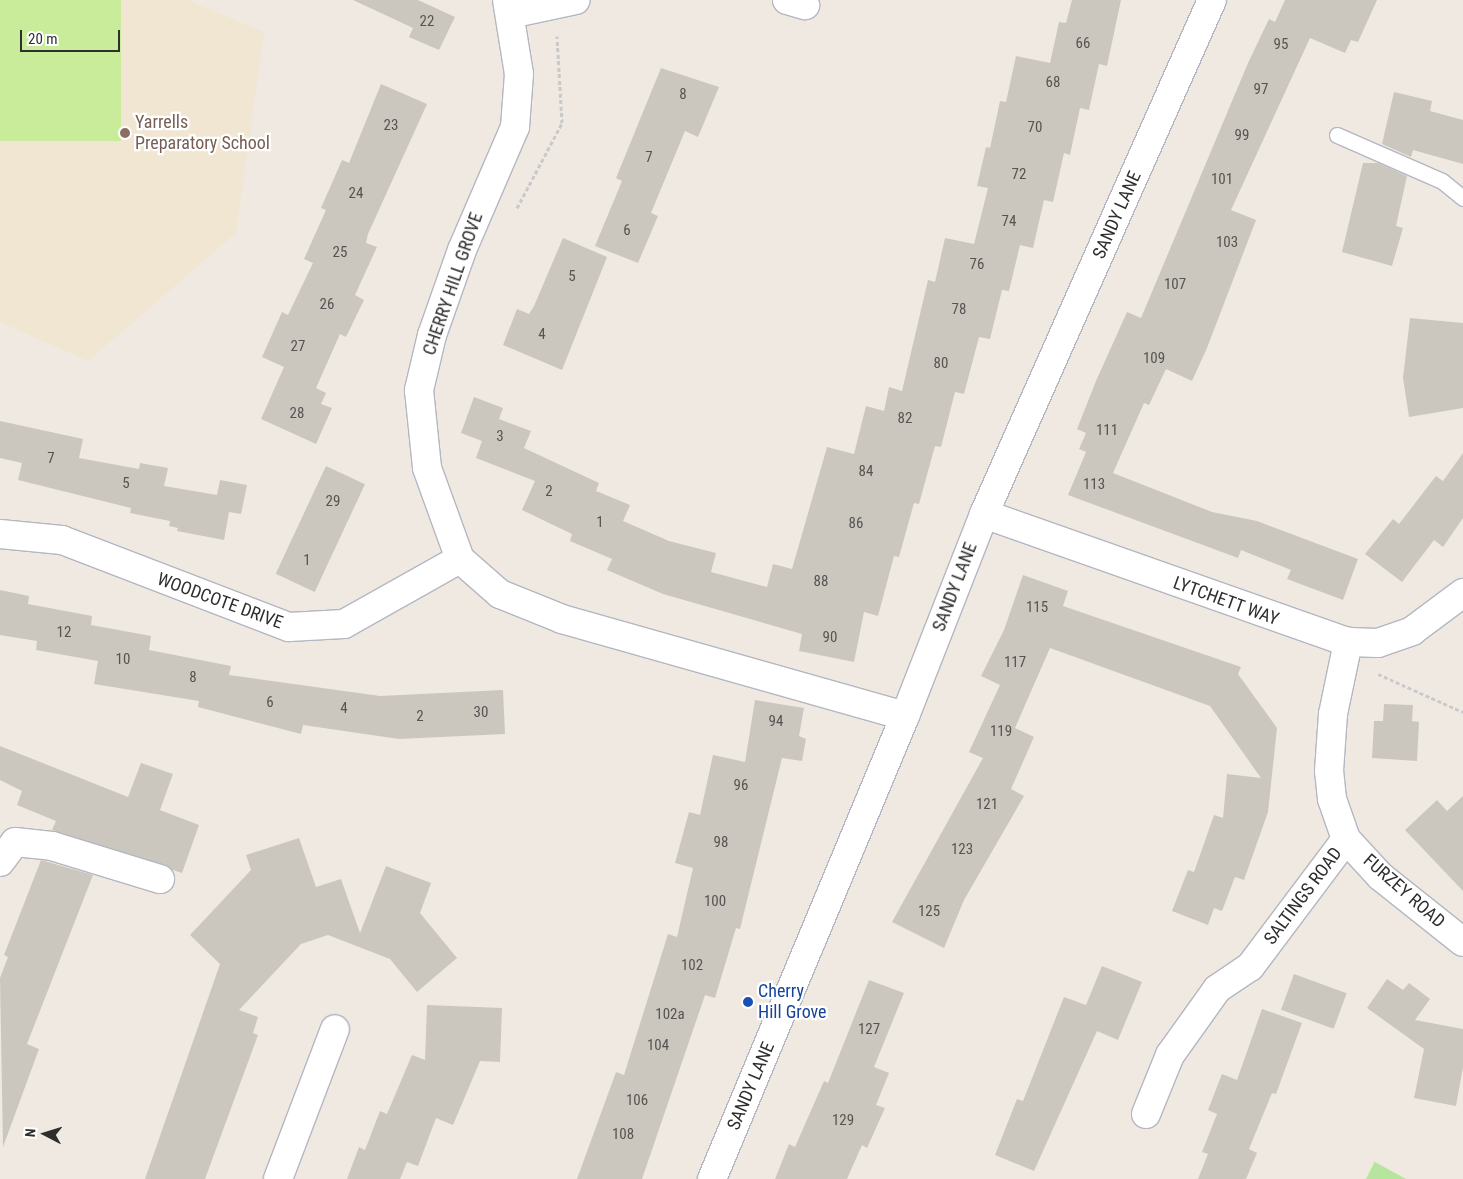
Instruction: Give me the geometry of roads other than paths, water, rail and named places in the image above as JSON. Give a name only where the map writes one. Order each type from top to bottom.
[{"type":"street","name":"CHERRY HILL GROVE","points":[[576,0],[508,7],[519,74],[515,127],[462,250],[432,335],[419,390],[426,468],[460,559],[500,594],[562,618],[905,716]]},
{"type":"street","name":"SANDY LANE","points":[[712,1179],[905,716],[984,514],[1212,0]]},
{"type":"street","name":"LYTCHETT WAY","points":[[984,514],[1348,642],[1378,643],[1412,631],[1463,593]]},
{"type":"street","name":"WOODCOTE DRIVE","points":[[0,534],[62,540],[289,626],[344,624],[460,559]]},
{"type":"street","name":"SALTINGS ROAD","points":[[1146,1114],[1170,1055],[1217,989],[1250,967],[1346,839],[1332,799],[1329,771],[1333,714],[1348,642]]},
{"type":"street","name":"FURZEY ROAD","points":[[1346,839],[1380,876],[1463,942]]},
{"type":"street","points":[[0,862],[14,842],[52,846],[160,879]]},
{"type":"street","points":[[278,1179],[335,1030]]},
{"type":"lane","points":[[1337,135],[1442,181],[1463,198]]},
{"type":"place","name":"Yarrells Preparatory School","points":[[125,133]]},
{"type":"place","name":"Cherry Hill Grove","points":[[748,1002]]}]
